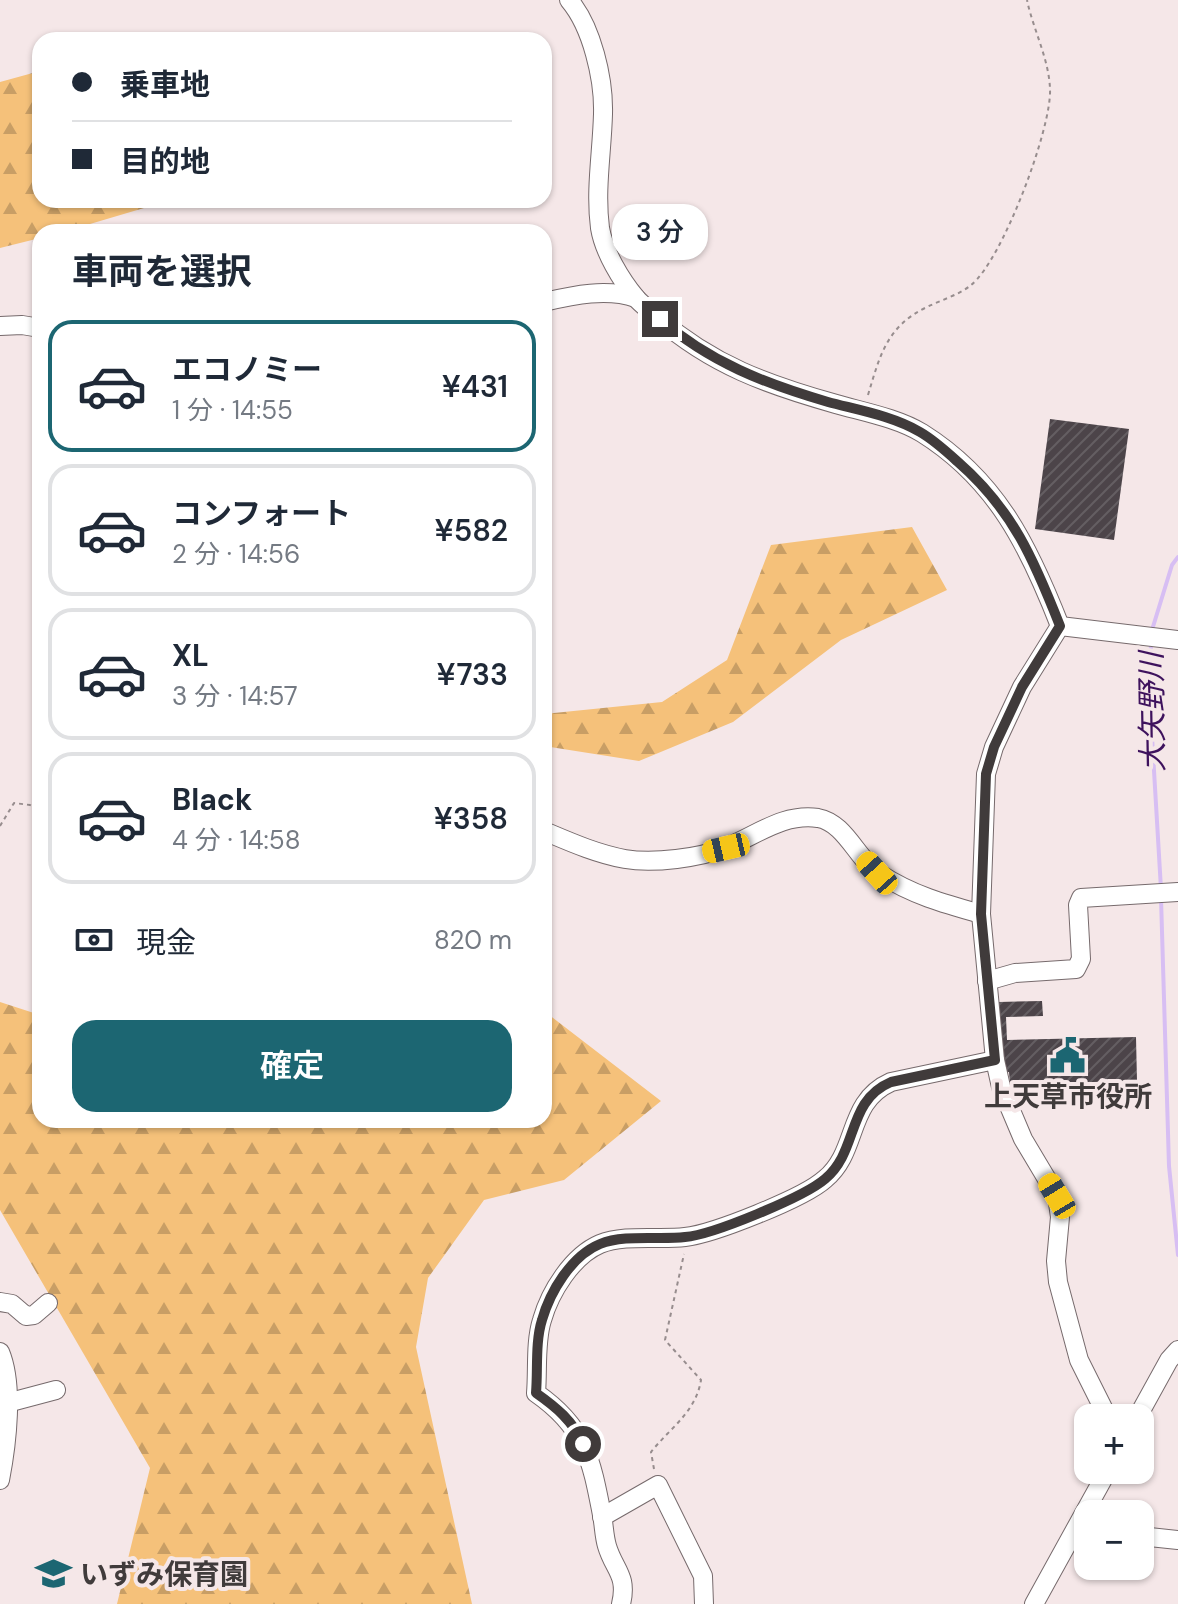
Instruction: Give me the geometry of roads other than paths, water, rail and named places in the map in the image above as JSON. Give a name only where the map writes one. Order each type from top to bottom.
[{"type":"street","points":[[569,0],[595,50],[604,112],[599,153],[600,230],[612,261],[636,298],[684,340],[718,362],[779,388],[864,412],[920,432],[972,474],[1004,509],[1036,565],[1060,626]]},
{"type":"street","points":[[552,300],[620,293],[636,298]]},
{"type":"street","points":[[0,326],[32,327]]},
{"type":"street","points":[[1060,626],[1178,640]]},
{"type":"street","points":[[1060,626],[1022,687],[994,747],[986,774],[981,914],[995,1060],[1011,1114],[1057,1196],[1060,1217],[1056,1261],[1058,1282],[1079,1360],[1101,1404]]},
{"type":"street","points":[[552,834],[591,850],[626,859],[679,859],[726,848],[768,826],[791,819],[815,818],[830,821],[877,873],[928,900],[981,914]]},
{"type":"street","points":[[987,981],[1015,973],[1076,969],[1081,959],[1078,905],[1081,898],[1172,892]]},
{"type":"street","points":[[621,1604],[624,1583],[607,1547],[590,1460],[577,1429],[555,1406],[536,1393],[541,1323],[554,1288],[571,1266],[599,1244],[637,1238],[688,1237],[796,1198],[825,1179],[842,1161],[857,1116],[868,1097],[879,1087],[995,1060]]},
{"type":"street","points":[[0,1302],[12,1304],[26,1316],[34,1315],[48,1303]]},
{"type":"street","points":[[1145,1404],[1169,1360],[1178,1350]]},
{"type":"street","points":[[0,1352],[6,1367],[7,1403],[0,1480]]},
{"type":"street","points":[[7,1403],[56,1390]]},
{"type":"street","points":[[602,1517],[658,1485],[703,1576],[704,1604]]},
{"type":"street","points":[[1154,1537],[1178,1540]]},
{"type":"street","points":[[1034,1604],[1074,1542]]},
{"type":"waterway","name":"大矢野川","points":[[1152,630],[1172,565],[1178,557]]},
{"type":"waterway","name":"大矢野川","points":[[1151,643],[1149,686],[1161,889]]},
{"type":"waterway","name":"大矢野川","points":[[1161,898],[1169,1166],[1178,1255]]},
{"type":"place","name":"上天草市役所","points":[[1068,1056]]},
{"type":"place","name":"いずみ保育園","points":[[54,1574]]}]
